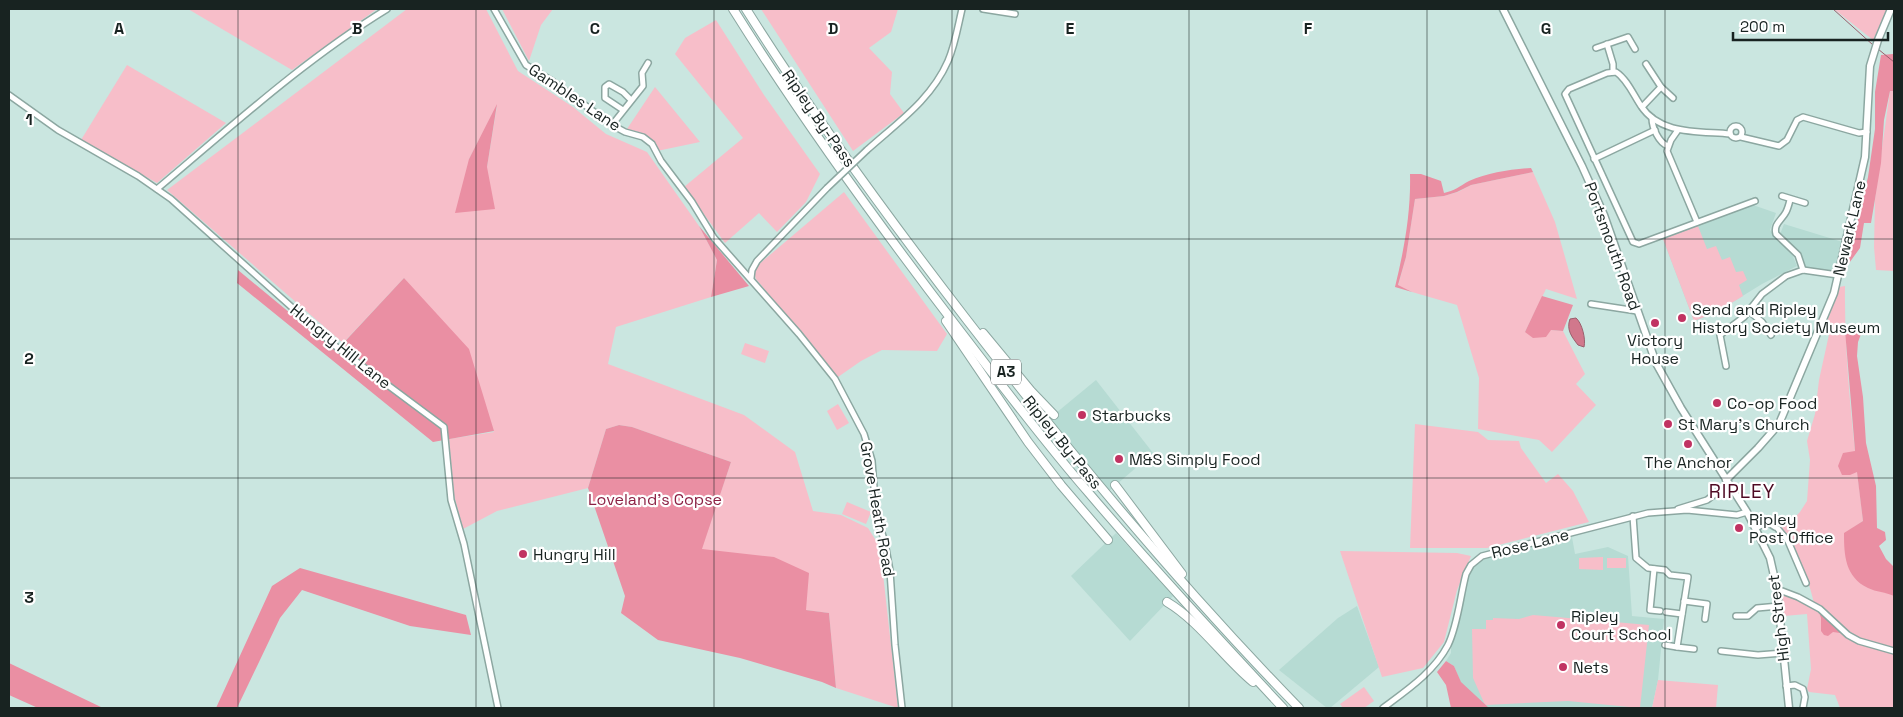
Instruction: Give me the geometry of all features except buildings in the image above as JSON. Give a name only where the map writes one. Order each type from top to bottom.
[{"type":"highway","name":"Ripley By-Pass","points":[[733,9],[834,162],[908,263],[1016,404],[1087,491],[1156,570],[1283,708]]},
{"type":"highway","name":"Ripley By-Pass","points":[[746,9],[776,56],[918,257],[1025,396],[1095,482],[1232,637],[1299,708]]},
{"type":"highway","points":[[918,257],[1031,391],[1054,415]]},
{"type":"highway","points":[[908,263],[1023,435],[1108,540]]},
{"type":"highway","points":[[1115,485],[1153,538],[1232,637]]},
{"type":"highway","points":[[1167,602],[1183,613],[1237,668],[1283,708]]},
{"type":"main road","name":"Portsmouth Road","points":[[1503,9],[1595,194],[1611,231],[1652,355],[1666,383],[1726,480]]},
{"type":"main road","name":"Newark Lane","points":[[1726,480],[1781,422],[1834,293],[1863,170],[1867,132],[1868,81],[1874,52],[1891,9]]},
{"type":"main road","name":"High Street","points":[[1726,480],[1747,512],[1770,558],[1777,589],[1789,708]]},
{"type":"street","points":[[157,189],[293,74],[332,45],[387,9]]},
{"type":"street","name":"Gambles Lane","points":[[494,9],[526,65],[552,81],[612,125],[625,132],[643,137],[652,144],[661,161],[692,202],[714,238],[751,279]]},
{"type":"street","points":[[751,279],[752,270],[757,261],[827,188],[919,104],[936,82],[948,61],[962,9]]},
{"type":"street","points":[[983,9],[1014,14]]},
{"type":"street","points":[[1596,48],[1628,37],[1635,49]]},
{"type":"street","points":[[1607,44],[1613,64],[1613,72]]},
{"type":"street","points":[[612,125],[643,86],[642,73],[648,64]]},
{"type":"street","points":[[1646,64],[1661,87],[1673,98]]},
{"type":"street","points":[[1755,201],[1639,244],[1632,241],[1565,96],[1569,89],[1607,72],[1613,72],[1620,75],[1652,118],[1678,130],[1730,134],[1731,137],[1736,139],[1741,137],[1779,146],[1784,143],[1796,120],[1804,118],[1859,133],[1867,132]]},
{"type":"street","points":[[623,110],[605,98],[604,89],[606,85],[609,84],[623,92],[632,100]]},
{"type":"street","points":[[1642,107],[1661,87]]},
{"type":"street","name":"Hungry Hill Lane","points":[[9,95],[58,130],[171,199],[334,345],[444,427],[451,500],[464,544],[498,708]]},
{"type":"street","points":[[1652,118],[1655,130],[1662,144],[1668,146]]},
{"type":"street","points":[[1730,134],[1731,128],[1738,126],[1742,131],[1741,137]]},
{"type":"street","points":[[1594,160],[1655,130]]},
{"type":"street","points":[[1678,130],[1668,146],[1668,157],[1697,222]]},
{"type":"street","points":[[1782,196],[1805,203]]},
{"type":"street","points":[[1790,200],[1775,231],[1798,255],[1803,270]]},
{"type":"street","points":[[1778,213],[1784,215]]},
{"type":"street","points":[[741,267],[757,261]]},
{"type":"street","points":[[1726,366],[1720,335],[1750,312],[1762,294],[1786,276],[1803,270],[1838,275]]},
{"type":"street","name":"Grove Heath Road","points":[[751,279],[828,368],[856,416],[864,434],[872,461],[876,513],[890,571],[902,708]]},
{"type":"street","points":[[1591,304],[1637,311]]},
{"type":"street","points":[[1750,312],[1762,322],[1771,335]]},
{"type":"street","name":"Rose Lane","points":[[1383,708],[1425,675],[1440,658],[1451,635],[1466,574],[1477,559],[1497,551],[1633,516],[1675,510],[1706,500],[1719,491]]},
{"type":"street","points":[[1706,500],[1706,512]]},
{"type":"street","name":"Rose Lane","points":[[1675,510],[1737,515],[1747,512]]},
{"type":"street","points":[[1633,516],[1636,558],[1648,568],[1665,570],[1670,575],[1688,578],[1677,646]]},
{"type":"street","points":[[1756,528],[1766,522],[1777,528],[1788,541],[1806,583]]},
{"type":"street","points":[[1654,569],[1650,610],[1682,614]]},
{"type":"street","points":[[1777,589],[1798,597],[1820,609],[1848,635],[1859,642],[1894,651]]},
{"type":"street","points":[[1684,601],[1707,604],[1705,619]]},
{"type":"street","points":[[1736,616],[1748,616],[1757,608],[1779,606]]},
{"type":"street","points":[[1665,645],[1694,649]]},
{"type":"street","points":[[1721,652],[1758,655],[1783,653]]},
{"type":"street","points":[[1786,686],[1795,685],[1803,689],[1805,697],[1803,708]]},
{"type":"shaded area","points":[[188,9],[377,9],[292,70]]},
{"type":"shaded area","points":[[407,9],[486,9],[518,71],[573,107],[606,134],[647,152],[699,226],[717,260],[711,297],[616,327],[608,364],[744,415],[795,452],[813,511],[841,515],[868,528],[880,547],[898,708],[836,688],[829,613],[806,610],[701,550],[731,462],[632,427],[619,425],[606,429],[588,488],[497,511],[463,529],[454,495],[449,439],[494,432],[404,278],[343,343],[167,190]],"holes":[[[497,106],[487,167],[469,159]]]},
{"type":"shaded area","points":[[502,9],[553,9],[541,25],[529,61]]},
{"type":"shaded area","points":[[761,9],[898,9],[891,32],[869,48],[892,72],[890,94],[904,113],[853,151]]},
{"type":"shaded area","points":[[1834,9],[1888,9],[1873,40]]},
{"type":"shaded area","points":[[716,20],[764,95],[820,174],[806,202],[777,232],[759,213],[725,243],[684,187],[743,138],[675,54],[685,38]]},
{"type":"shaded area","points":[[127,65],[226,123],[157,183],[81,140]]},
{"type":"shaded area","points":[[655,87],[700,142],[657,151],[653,141],[646,135],[627,129]]},
{"type":"shaded area","points":[[1890,91],[1894,91],[1894,271],[1876,270],[1874,247],[1875,199]]},
{"type":"shaded area","points":[[1533,172],[1555,222],[1577,299],[1546,289],[1525,332],[1563,331],[1585,374],[1576,384],[1596,405],[1552,452],[1539,440],[1478,429],[1479,378],[1457,305],[1398,286],[1406,257],[1415,199],[1444,196],[1458,192],[1471,185]]},
{"type":"shaded area","points":[[844,192],[947,334],[937,351],[882,350],[861,361],[838,377],[756,279],[754,273],[758,265]]},
{"type":"shaded area","points":[[1753,205],[1776,213],[1770,230],[1792,254],[1797,266],[1762,284],[1715,313],[1694,321],[1663,239]]},
{"type":"shaded area","points":[[1784,224],[1846,243],[1838,275],[1803,270],[1800,258],[1779,237]]},
{"type":"shaded area","points":[[1698,226],[1707,249],[1716,246],[1722,260],[1730,257],[1736,272],[1743,271],[1747,280],[1739,285],[1743,296],[1715,313],[1694,321],[1663,239]]},
{"type":"shaded area","points":[[1845,286],[1848,374],[1863,521],[1844,534],[1894,590],[1894,649],[1857,637],[1814,603],[1809,584],[1800,564],[1790,544],[1778,528],[1786,526],[1800,512],[1807,501],[1810,460],[1807,441],[1815,414],[1819,380],[1830,330],[1825,327],[1839,287]]},
{"type":"shaded area","points":[[1576,318],[1583,331],[1584,347],[1578,345],[1569,330],[1570,319]]},
{"type":"shaded area","points":[[745,343],[769,351],[765,363],[741,354]]},
{"type":"shaded area","points":[[1096,380],[1153,453],[1109,491],[1050,418]]},
{"type":"shaded area","points":[[838,404],[849,423],[837,430],[827,411]]},
{"type":"shaded area","points":[[1415,424],[1478,432],[1488,440],[1519,441],[1521,448],[1546,483],[1558,474],[1573,491],[1589,522],[1487,548],[1410,548]]},
{"type":"shaded area","points":[[847,502],[871,512],[866,524],[842,514]]},
{"type":"shaded area","points":[[1116,533],[1173,596],[1130,641],[1071,576]]},
{"type":"shaded area","name":"Ripley Court School","points":[[1572,537],[1575,554],[1608,547],[1628,556],[1632,616],[1664,619],[1658,680],[1652,708],[1471,708],[1454,666],[1446,661],[1451,653],[1451,644],[1457,629],[1464,585],[1470,571],[1477,561]]},
{"type":"shaded area","points":[[1340,551],[1457,553],[1471,556],[1457,590],[1444,642],[1423,668],[1382,677]]},
{"type":"shaded area","points":[[1603,557],[1603,570],[1579,569],[1579,558]]},
{"type":"shaded area","points":[[1607,558],[1626,558],[1626,568],[1607,568]]},
{"type":"shaded area","points":[[1784,594],[1822,614],[1854,642],[1885,649],[1894,654],[1894,708],[1840,708],[1835,695],[1809,692],[1807,689],[1811,669],[1807,614],[1784,616],[1782,596]]},
{"type":"shaded area","points":[[1357,606],[1379,667],[1330,708],[1327,708],[1279,670],[1338,618]]},
{"type":"shaded area","points":[[1533,615],[1649,625],[1640,708],[1568,701],[1485,705],[1473,678],[1472,629],[1486,629],[1486,620],[1493,620],[1493,618],[1519,619]]},
{"type":"shaded area","points":[[1658,680],[1718,685],[1716,708],[1652,708]]},
{"type":"shaded area","points":[[1364,687],[1374,701],[1364,708],[1343,708],[1340,704]]},
{"type":"green space","points":[[1893,54],[1894,91],[1890,91],[1884,120],[1881,163],[1871,223],[1864,223],[1860,248],[1847,266],[1868,177],[1875,129],[1875,92],[1881,55]]},
{"type":"green space","points":[[497,104],[487,167],[495,209],[455,213],[469,159]]},
{"type":"green space","points":[[1531,168],[1533,172],[1471,185],[1444,196],[1415,199],[1406,257],[1398,285],[1412,292],[1395,287],[1406,231],[1410,174],[1421,174],[1441,181],[1444,193],[1484,176],[1508,170]]},
{"type":"green space","points":[[699,226],[749,286],[711,297],[717,260]]},
{"type":"green space","points":[[238,270],[336,351],[404,278],[469,349],[494,431],[433,442],[237,283]]},
{"type":"green space","points":[[1542,296],[1573,305],[1563,331],[1551,330],[1546,337],[1533,338],[1525,332]]},
{"type":"green space","points":[[1863,329],[1858,342],[1857,356],[1863,397],[1866,443],[1876,486],[1877,528],[1885,532],[1886,540],[1879,546],[1886,559],[1894,567],[1894,596],[1871,589],[1860,583],[1850,572],[1845,549],[1844,533],[1863,521],[1857,472],[1850,475],[1842,475],[1838,466],[1843,453],[1855,451],[1845,330]]},
{"type":"green space","name":"Loveland's Copse","points":[[619,425],[632,427],[731,462],[702,549],[774,557],[809,573],[806,610],[829,613],[836,688],[822,682],[740,658],[658,640],[621,613],[625,596],[588,488],[606,429]]},
{"type":"green space","points":[[300,568],[466,615],[471,635],[410,626],[302,590],[280,618],[237,708],[216,708],[272,586]]},
{"type":"green space","points":[[1818,609],[1843,632],[1833,632],[1828,636],[1824,635],[1821,631],[1821,618]]},
{"type":"green space","points":[[1446,661],[1454,666],[1461,682],[1489,708],[1451,708],[1446,685],[1437,672]]},
{"type":"green space","points":[[9,663],[103,708],[38,708],[9,695]]},
{"type":"waterway","points":[[1833,9],[1873,45]]},
{"type":"waterway","points":[[1878,49],[1894,62]]},
{"type":"place","name":"Send and Ripley History Society Museum","points":[[1682,318]]},
{"type":"place","name":"Victory House","points":[[1655,323]]},
{"type":"place","name":"Co-op Food","points":[[1717,403]]},
{"type":"place","name":"Starbucks","points":[[1082,415]]},
{"type":"place","name":"St Mary's Church","points":[[1668,424]]},
{"type":"place","name":"The Anchor","points":[[1688,444]]},
{"type":"place","name":"M&S Simply Food","points":[[1119,459]]},
{"type":"place","name":"Ripley Post Office","points":[[1739,528]]},
{"type":"place","name":"Hungry Hill","points":[[523,554]]},
{"type":"place","name":"Ripley Court School","points":[[1561,625]]},
{"type":"place","name":"Nets","points":[[1563,667]]},
{"type":"district","name":"RIPLEY","points":[[1742,491]]}]
